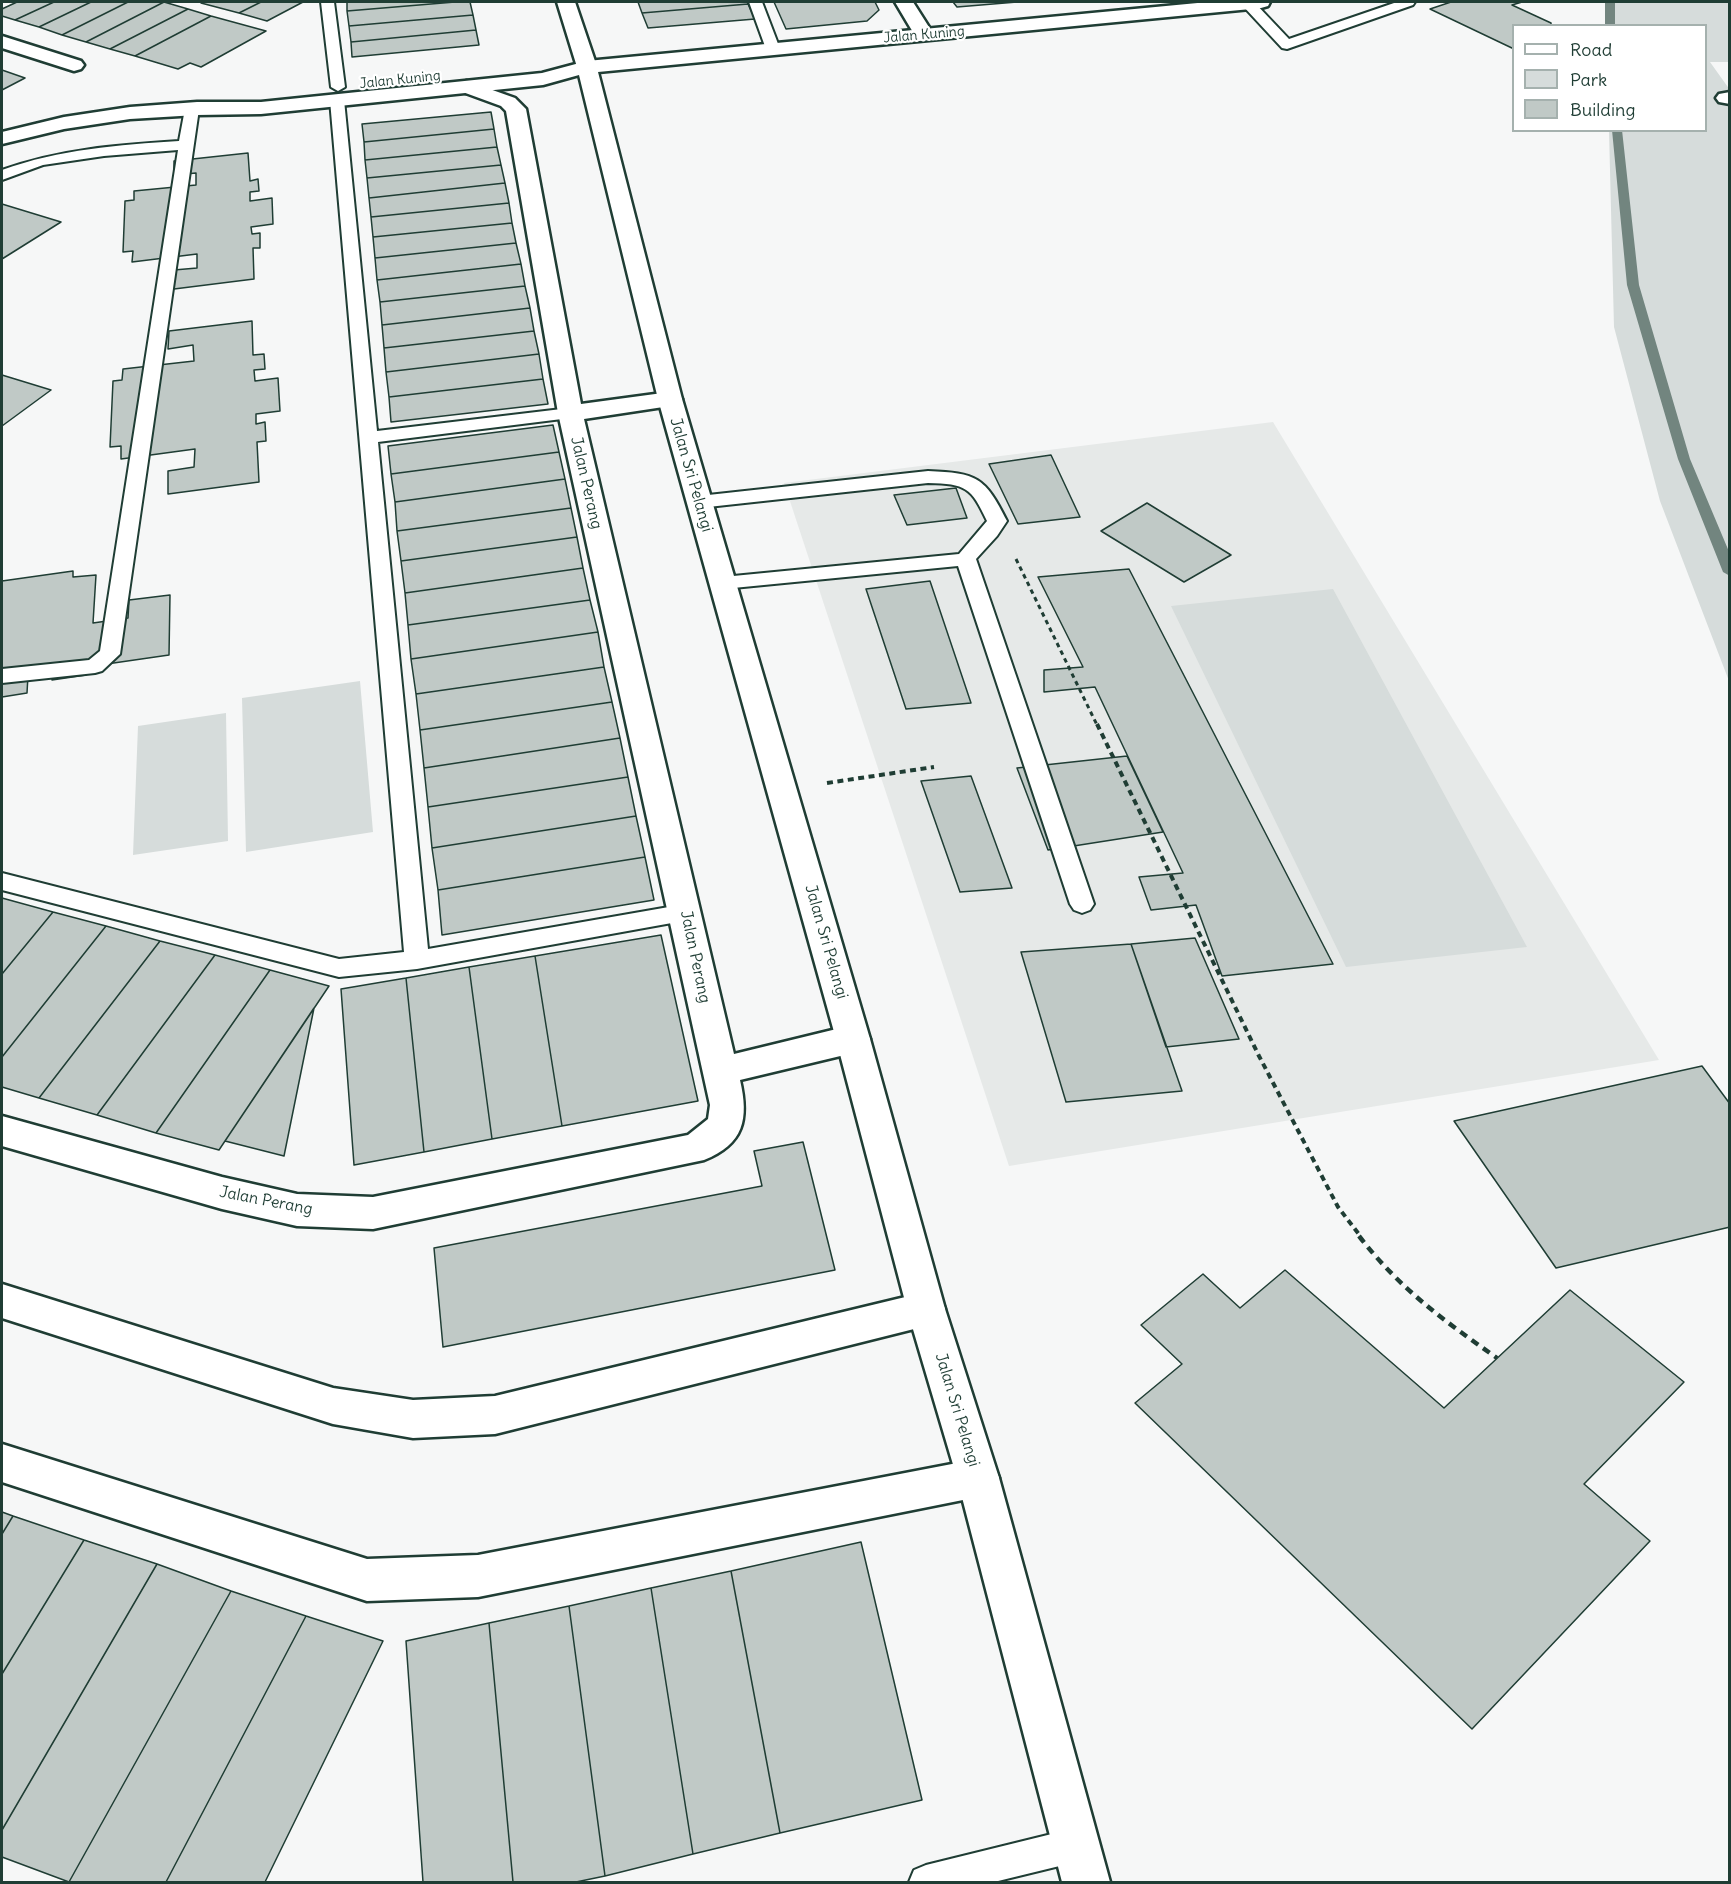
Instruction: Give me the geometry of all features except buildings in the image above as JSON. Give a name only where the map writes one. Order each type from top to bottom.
[{"type":"street","name":"Jalan Sri Pelangi","points":[[566,2],[587,68],[670,399],[854,1039],[926,1309],[978,1478],[1086,1882]]},
{"type":"street","points":[[904,2],[924,35]]},
{"type":"street","name":"Jalan Kuning","points":[[338,93],[467,87],[543,79],[587,68],[1254,2]]},
{"type":"street","points":[[2,42],[74,65]]},
{"type":"street","name":"Jalan Kuning","points":[[2,138],[79,120],[214,107],[261,108],[338,93],[540,65],[587,68]]},
{"type":"street","name":"Jalan Perang","points":[[2,1131],[222,1193],[297,1210],[373,1213],[680,1151],[708,1143],[720,1133],[727,1119],[728,1105],[686,913],[570,413],[516,110],[508,102],[467,87]]},
{"type":"street","points":[[570,413],[670,399]]},
{"type":"street","points":[[720,1071],[854,1039]]},
{"type":"street","points":[[2,1301],[333,1406],[413,1419],[495,1415],[926,1309]]},
{"type":"street","points":[[2,1463],[367,1580],[478,1576],[978,1478]]},
{"type":"lane","points":[[327,2],[338,93],[417,960]]},
{"type":"lane","points":[[754,2],[773,49]]},
{"type":"lane","points":[[1254,2],[1287,45],[1408,2]]},
{"type":"lane","points":[[2,676],[95,666],[110,654],[192,109]]},
{"type":"lane","points":[[2,175],[40,161],[104,152],[186,145]]},
{"type":"lane","points":[[368,438],[570,413]]},
{"type":"lane","points":[[699,502],[928,477],[957,477],[982,490],[997,521],[993,530],[974,543],[966,559],[1082,904]]},
{"type":"lane","points":[[723,583],[966,559]]},
{"type":"lane","points":[[2,882],[339,968],[417,960],[686,913]]},
{"type":"lane","points":[[926,1882],[1076,1845]]},
{"type":"path","points":[[997,521],[1259,1056],[1338,1208],[1383,1267],[1436,1315],[1497,1358]]},
{"type":"path","points":[[782,789],[934,767]]},
{"type":"shaded area","points":[[1273,422],[1659,1060],[1009,1166],[784,483]]},
{"type":"green space","points":[[1605,2],[1729,2],[1729,62],[1710,62],[1730,90],[1729,681],[1660,501],[1614,327],[1609,132],[1707,132],[1707,24],[1606,24]]},
{"type":"green space","points":[[1333,589],[1527,947],[1346,967],[1171,606]]},
{"type":"green space","points":[[360,681],[373,832],[246,852],[242,698]]},
{"type":"green space","points":[[226,713],[228,841],[133,855],[138,726]]},
{"type":"waterway","points":[[1610,2],[1610,24]]},
{"type":"waterway","points":[[1617,132],[1633,285],[1684,459],[1730,572]]}]
